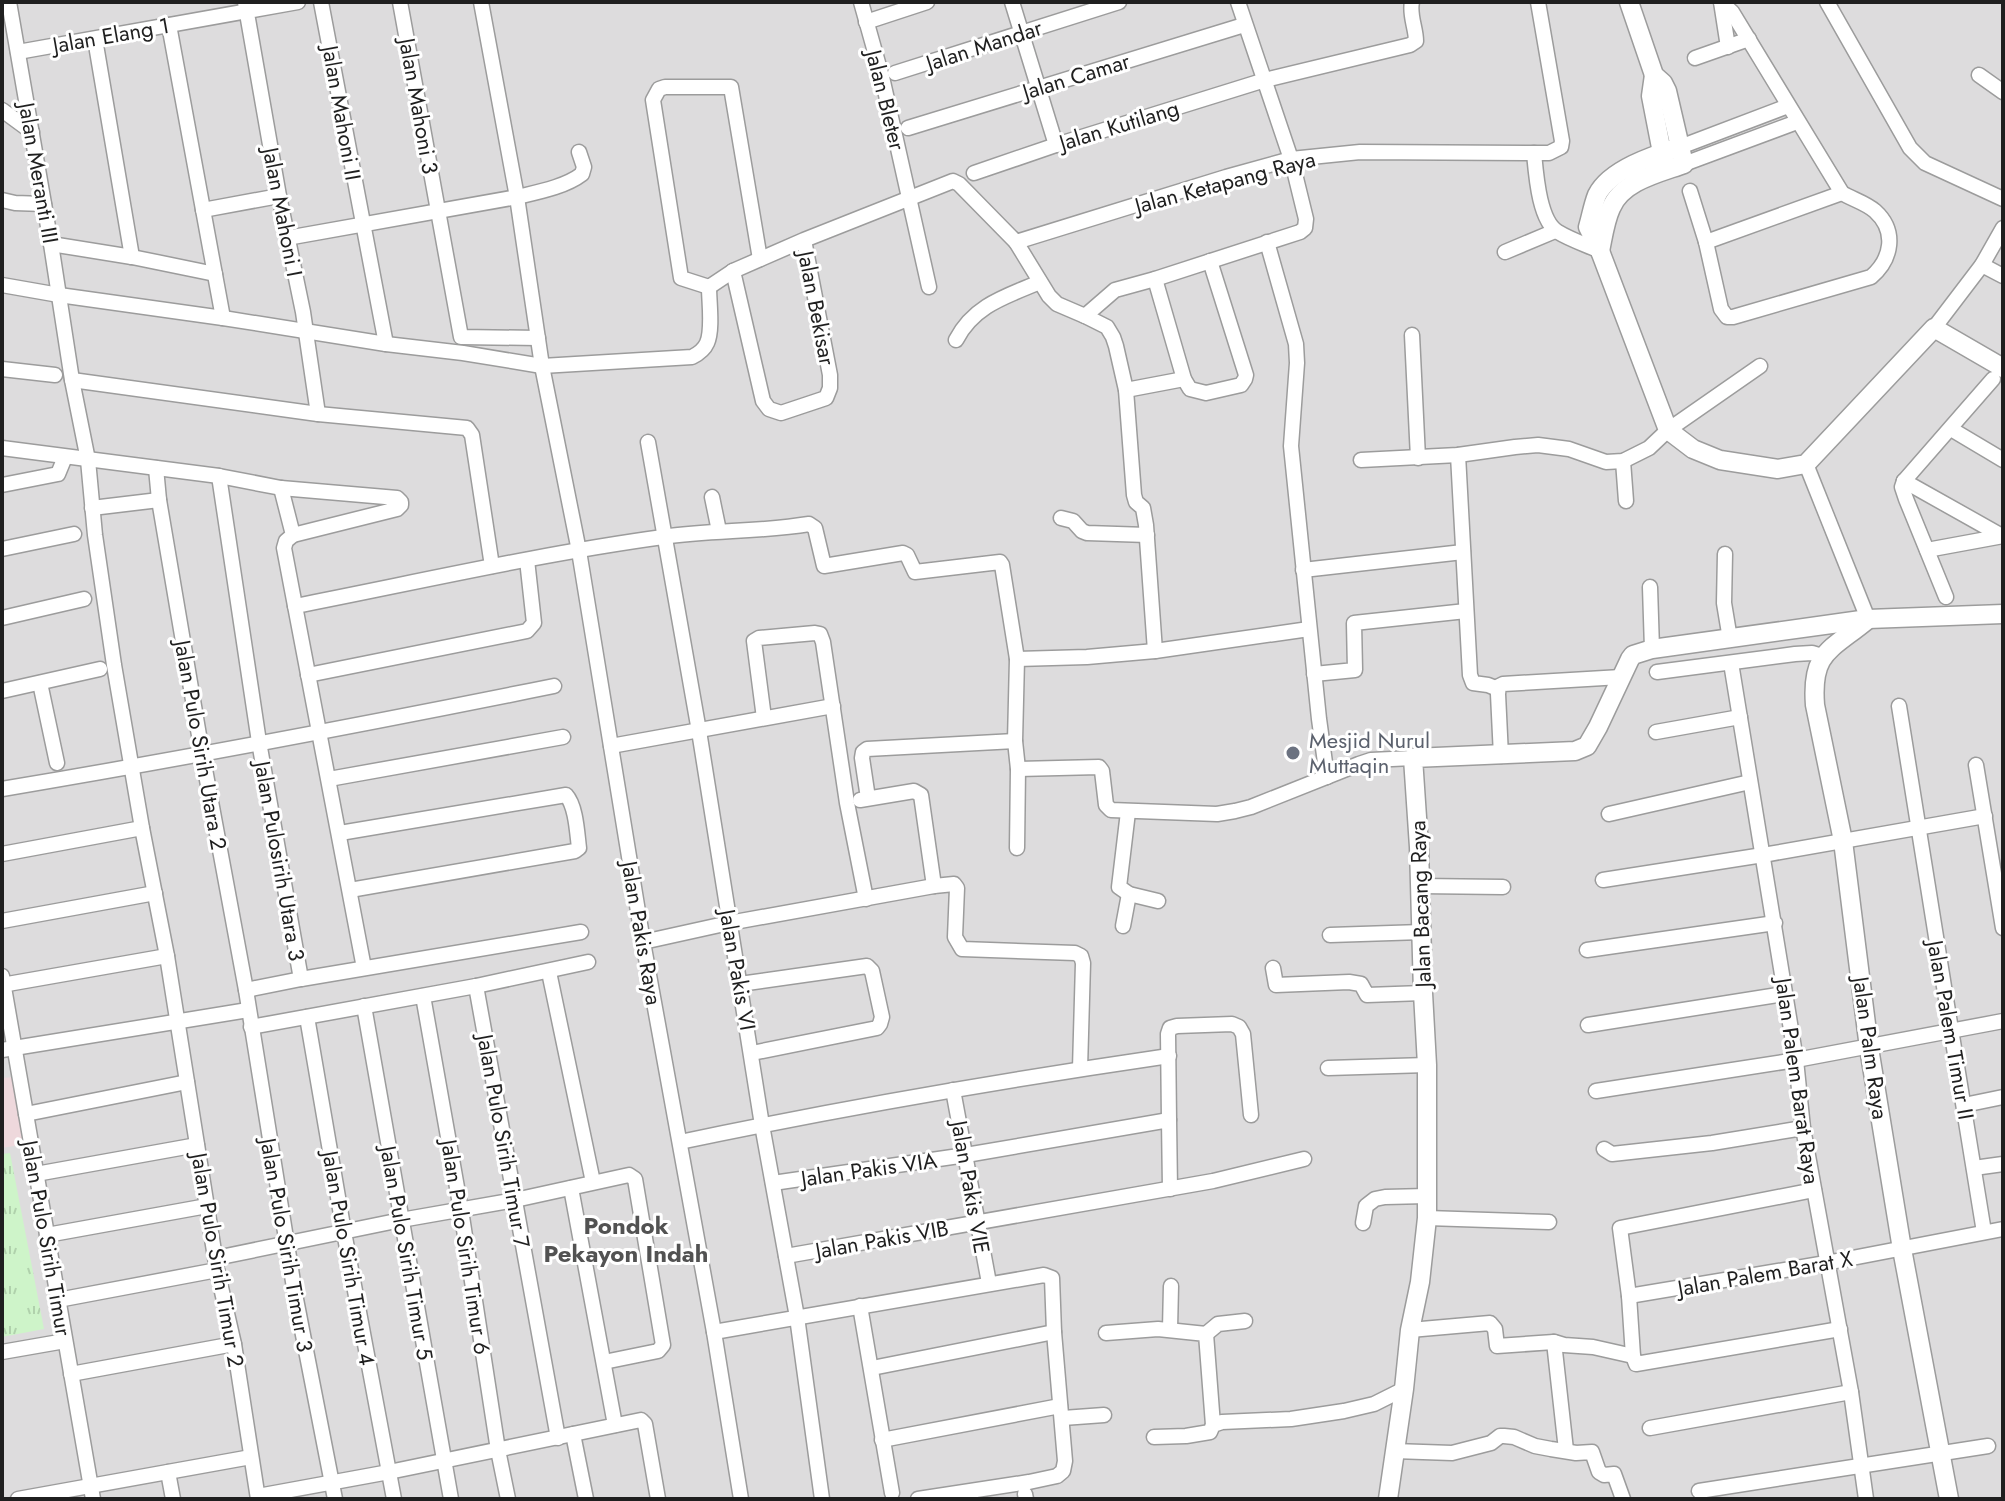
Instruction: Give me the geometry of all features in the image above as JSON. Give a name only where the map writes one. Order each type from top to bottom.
[{"type":"street","name":"Jalan Meranti III","points":[[9,2],[88,460],[104,601],[131,766]]},
{"type":"street","name":"Jalan Elang 1","points":[[18,52],[169,25],[245,6],[298,2]]},
{"type":"street","name":"Jalan Mahoni II","points":[[321,2],[386,344]]},
{"type":"street","name":"Jalan Mahoni 3","points":[[400,2],[461,337],[538,338]]},
{"type":"street","name":"Jalan Pakis Raya","points":[[481,2],[517,197],[542,366],[579,551],[643,942],[741,1499]]},
{"type":"street","name":"Jalan Bleter","points":[[861,2],[882,77],[929,287]]},
{"type":"street","points":[[866,22],[927,2]]},
{"type":"street","points":[[1012,2],[1056,145]]},
{"type":"street","name":"Jalan Mandar","points":[[895,73],[1119,2]]},
{"type":"street","points":[[1085,316],[1115,290],[1305,228],[1306,219],[1293,167],[1238,2]]},
{"type":"street","name":"Jalan Kutilang","points":[[974,173],[1265,80],[1414,43],[1412,2]]},
{"type":"street","points":[[1538,2],[1562,141],[1561,147],[1553,152],[1534,153],[1539,195],[1555,231],[1600,251]]},
{"type":"street","points":[[1629,2],[1654,75],[1651,96],[1673,159]]},
{"type":"street","points":[[1690,191],[1706,242],[1721,309],[1730,318],[1871,277],[1889,253],[1891,245],[1883,220],[1877,212],[1842,193],[1732,12],[1721,2]]},
{"type":"street","points":[[1721,2],[1728,47]]},
{"type":"street","points":[[1827,2],[1915,154],[1925,163],[2003,199]]},
{"type":"street","name":"Jalan Mahoni I","points":[[245,6],[303,312],[318,414]]},
{"type":"street","points":[[169,25],[223,318]]},
{"type":"street","name":"Jalan Camar","points":[[908,128],[1244,25]]},
{"type":"street","points":[[95,39],[132,257]]},
{"type":"street","points":[[1695,58],[1749,39]]},
{"type":"street","points":[[1979,75],[2003,92]]},
{"type":"street","points":[[709,287],[681,278],[653,100],[659,89],[731,87],[760,259]]},
{"type":"street","points":[[1788,106],[1673,159],[1628,187],[1611,206],[1600,251],[1668,430],[1693,449],[1720,460],[1778,469],[1806,464],[1934,328],[1982,265],[2003,228]]},
{"type":"street","points":[[2,110],[32,132]]},
{"type":"street","points":[[1673,159],[1797,122]]},
{"type":"street","points":[[287,238],[542,191],[579,177],[584,167],[579,152]]},
{"type":"street","name":"Jalan Ketapang Raya","points":[[1016,242],[1226,177],[1293,167],[1360,152],[1534,153]]},
{"type":"street","points":[[709,287],[733,271],[804,240],[953,181],[959,184],[1016,242],[1057,304],[1107,327],[1111,332],[1126,390],[1134,495],[1138,505],[1143,508],[1147,535],[1155,651]]},
{"type":"street","points":[[1706,242],[1842,193]]},
{"type":"street","points":[[203,210],[279,196]]},
{"type":"street","points":[[2,200],[44,204]]},
{"type":"street","points":[[1505,252],[1555,231]]},
{"type":"street","name":"Jalan Bekisar","points":[[733,271],[763,401],[769,409],[781,413],[826,398],[830,375],[804,240]]},
{"type":"street","points":[[1267,242],[1296,344],[1291,446],[1327,777]]},
{"type":"street","points":[[51,244],[215,274]]},
{"type":"street","points":[[1155,279],[1184,379],[1190,389],[1206,393],[1241,385],[1246,375],[1210,261]]},
{"type":"street","points":[[1982,265],[2003,276]]},
{"type":"street","points":[[956,340],[962,327],[982,308],[1040,282]]},
{"type":"street","points":[[2,285],[542,366],[692,357],[707,344],[709,287]]},
{"type":"street","points":[[1934,328],[1998,373],[1904,481],[1904,494],[1946,597]]},
{"type":"street","points":[[1412,335],[1418,458]]},
{"type":"street","points":[[1361,460],[1458,455],[1538,445],[1569,449],[1606,462],[1623,461],[1649,448],[1668,430],[1760,366]]},
{"type":"street","points":[[2,369],[55,375]]},
{"type":"street","points":[[1126,390],[1184,379]]},
{"type":"street","points":[[72,380],[318,414],[470,430],[492,566]]},
{"type":"street","points":[[1951,429],[2003,460]]},
{"type":"street","name":"Jalan Pakis VI","points":[[648,442],[797,1317],[822,1499]]},
{"type":"street","points":[[2,448],[219,476],[281,488],[397,498],[401,503],[397,509],[293,535],[284,548],[364,968]]},
{"type":"street","points":[[1458,455],[1471,679],[1477,684],[1498,689]]},
{"type":"street","points":[[2,485],[58,474],[65,457]]},
{"type":"street","points":[[1623,461],[1626,501]]},
{"type":"street","points":[[1806,464],[1868,619]]},
{"type":"street","name":"Jalan Pulo Sirih Utara 2","points":[[156,468],[202,753],[246,990]]},
{"type":"street","name":"Jalan Pulosirih Utara 3","points":[[219,476],[259,742],[301,979]]},
{"type":"street","points":[[1904,481],[2002,536]]},
{"type":"street","points":[[281,488],[293,535]]},
{"type":"street","points":[[712,497],[719,531]]},
{"type":"street","points":[[92,508],[159,500]]},
{"type":"street","points":[[1061,518],[1073,521],[1087,533],[1147,535]]},
{"type":"street","points":[[295,606],[492,566],[664,537],[812,524],[824,566],[903,553],[915,572],[1000,562],[1017,659],[1017,848]]},
{"type":"street","points":[[2,549],[74,534]]},
{"type":"street","points":[[1927,550],[2002,536]]},
{"type":"street","points":[[1303,570],[1463,552]]},
{"type":"street","points":[[1725,554],[1724,603],[1730,639]]},
{"type":"street","points":[[308,675],[527,631],[534,623],[527,560]]},
{"type":"street","points":[[1650,587],[1652,649]]},
{"type":"street","points":[[2,618],[84,599]]},
{"type":"street","points":[[1314,674],[1355,670],[1354,623],[1466,611]]},
{"type":"street","points":[[1018,769],[1099,767],[1107,807],[1111,810],[1217,814],[1251,807],[1371,760],[1575,751],[1587,746],[1633,655],[1652,649],[1868,619],[2003,614]]},
{"type":"street","points":[[1657,672],[1804,653],[1822,656],[1868,619]]},
{"type":"street","points":[[1017,659],[1155,651],[1309,629]]},
{"type":"street","points":[[764,718],[754,642],[759,638],[820,634],[866,899]]},
{"type":"street","name":"Jalan Palm Raya","points":[[1822,656],[1815,672],[1815,705],[1843,841],[1869,1048],[1902,1249],[1949,1499]]},
{"type":"street","name":"Jalan Palem Barat Raya","points":[[1731,663],[1775,923],[1803,1128],[1851,1392],[1866,1499]]},
{"type":"street","points":[[2,691],[100,669]]},
{"type":"street","points":[[1501,756],[1498,689],[1503,684],[1621,677]]},
{"type":"street","points":[[40,683],[57,763]]},
{"type":"street","points":[[2,789],[259,742],[320,734],[554,686]]},
{"type":"street","points":[[611,746],[833,706]]},
{"type":"street","name":"Jalan Palem Timur II","points":[[1899,706],[1984,1232]]},
{"type":"street","points":[[1656,732],[1740,717]]},
{"type":"street","points":[[329,779],[563,737]]},
{"type":"street","points":[[868,798],[862,758],[867,749],[1015,741]]},
{"type":"street","name":"Jalan Bacang Raya","points":[[1388,1499],[1427,1218],[1427,1065],[1413,758]]},
{"type":"street","points":[[1976,765],[2003,928]]},
{"type":"street","name":"Jalan Pulo Sirih Timur 2","points":[[131,766],[167,956],[258,1497]]},
{"type":"street","points":[[1609,814],[1750,782]]},
{"type":"street","points":[[847,803],[914,791],[922,796],[934,886]]},
{"type":"street","points":[[340,833],[566,795],[570,798],[577,833],[579,848],[575,851],[350,890]]},
{"type":"street","points":[[1128,812],[1119,887],[1129,894],[1158,901]]},
{"type":"street","points":[[1603,880],[1985,816]]},
{"type":"street","points":[[2,854],[142,828]]},
{"type":"street","points":[[643,942],[729,923],[952,884],[956,886],[955,937],[962,949],[1075,953],[1081,956],[1080,1069]]},
{"type":"street","points":[[1420,886],[1503,887]]},
{"type":"street","points":[[2,921],[155,893]]},
{"type":"street","points":[[1123,926],[1129,894]]},
{"type":"street","points":[[1587,950],[1775,923]]},
{"type":"street","points":[[246,990],[581,932]]},
{"type":"street","points":[[1330,935],[1422,932]]},
{"type":"street","points":[[2,982],[167,956]]},
{"type":"street","points":[[251,1027],[549,972],[588,962]]},
{"type":"street","points":[[740,984],[867,966],[872,971],[882,1017],[877,1028],[752,1053]]},
{"type":"street","points":[[1273,968],[1276,985],[1349,982],[1361,984],[1367,995],[1423,993]]},
{"type":"street","points":[[549,972],[593,1182]]},
{"type":"street","name":"Jalan Pulo Sirih Timur","points":[[2,982],[8,1048],[26,1114],[92,1492]]},
{"type":"street","name":"Jalan Pulo Sirih Timur 7","points":[[476,986],[558,1438]]},
{"type":"street","name":"Jalan Pulo Sirih Timur 3","points":[[246,990],[308,1364],[335,1499]]},
{"type":"street","points":[[1588,1025],[1784,994]]},
{"type":"street","name":"Jalan Pulo Sirih Timur 6","points":[[423,996],[508,1499]]},
{"type":"street","name":"Jalan Pulo Sirih Timur 5","points":[[364,1006],[451,1499]]},
{"type":"street","points":[[8,1048],[248,1010]]},
{"type":"street","name":"Jalan Pulo Sirih Timur 4","points":[[307,1017],[394,1499]]},
{"type":"street","points":[[1596,1091],[1869,1048],[2003,1021]]},
{"type":"street","points":[[1170,1189],[1170,1028],[1232,1024],[1239,1027],[1243,1034],[1251,1115]]},
{"type":"street","points":[[680,1142],[953,1090],[1169,1056]]},
{"type":"street","points":[[1328,1068],[1427,1065]]},
{"type":"street","points":[[26,1114],[187,1082]]},
{"type":"street","name":"Jalan Pakis VIE","points":[[953,1090],[989,1283]]},
{"type":"street","points":[[1964,1105],[2003,1097]]},
{"type":"street","name":"Jalan Pakis VIA","points":[[773,1183],[966,1155],[1169,1120]]},
{"type":"street","points":[[1604,1149],[1612,1154],[1712,1143],[1803,1128]]},
{"type":"street","points":[[36,1174],[197,1145]]},
{"type":"street","name":"Jalan Pakis VIB","points":[[786,1256],[1213,1181],[1304,1159]]},
{"type":"street","points":[[1974,1168],[2003,1164]]},
{"type":"street","points":[[58,1300],[217,1264],[287,1243],[629,1175],[635,1179],[663,1345],[658,1351],[604,1362]]},
{"type":"street","points":[[571,1188],[615,1425]]},
{"type":"street","points":[[1814,1190],[1622,1226],[1619,1231],[1629,1296],[1633,1356],[1636,1364],[1840,1329]]},
{"type":"street","points":[[1363,1223],[1366,1206],[1375,1199],[1427,1196]]},
{"type":"street","points":[[47,1235],[207,1206]]},
{"type":"street","points":[[1427,1218],[1549,1222]]},
{"type":"street","name":"Jalan Palem Barat X","points":[[1629,1296],[2003,1229]]},
{"type":"street","points":[[714,1332],[1050,1275],[1054,1281],[1054,1332],[1065,1461],[1063,1471],[1057,1476],[918,1499]]},
{"type":"street","points":[[1170,1329],[1171,1286]]},
{"type":"street","points":[[860,1306],[892,1493]]},
{"type":"street","points":[[1106,1333],[1170,1329],[1206,1334],[1218,1324],[1245,1321]]},
{"type":"street","points":[[1410,1330],[1490,1323],[1495,1329],[1497,1346],[1554,1342],[1633,1356]]},
{"type":"street","points":[[872,1368],[1054,1332]]},
{"type":"street","points":[[1154,1437],[1210,1432],[1213,1425],[1206,1334]]},
{"type":"street","points":[[2,1352],[65,1341]]},
{"type":"street","points":[[1554,1342],[1566,1450]]},
{"type":"street","points":[[71,1374],[234,1344]]},
{"type":"street","points":[[1213,1425],[1311,1417],[1344,1411],[1374,1404],[1404,1389]]},
{"type":"street","points":[[1650,1428],[1851,1392]]},
{"type":"street","points":[[882,1440],[1062,1412],[1104,1415]]},
{"type":"street","points":[[258,1497],[641,1420],[658,1499]]},
{"type":"street","points":[[573,1434],[586,1499]]},
{"type":"street","points":[[1394,1451],[1452,1453],[1491,1443],[1504,1436],[1535,1446],[1576,1453],[1592,1452],[1599,1472],[1614,1474],[1623,1499]]},
{"type":"street","points":[[1699,1491],[1988,1446]]},
{"type":"street","points":[[18,1499],[92,1492],[168,1472],[251,1457]]},
{"type":"street","points":[[168,1472],[173,1499]]},
{"type":"shaded area","points":[[2,2],[2003,2],[2003,1499],[2,1499]]},
{"type":"shaded area","points":[[14,1077],[25,1144],[2,1148],[2,1078]]},
{"type":"green space","points":[[10,1153],[44,1329],[2,1337],[2,1154]]},
{"type":"place","name":"Mesjid Nurul Muttaqin","points":[[1293,753]]},
{"type":"district","name":"Pondok Pekayon Indah","points":[[626,1239]]}]
